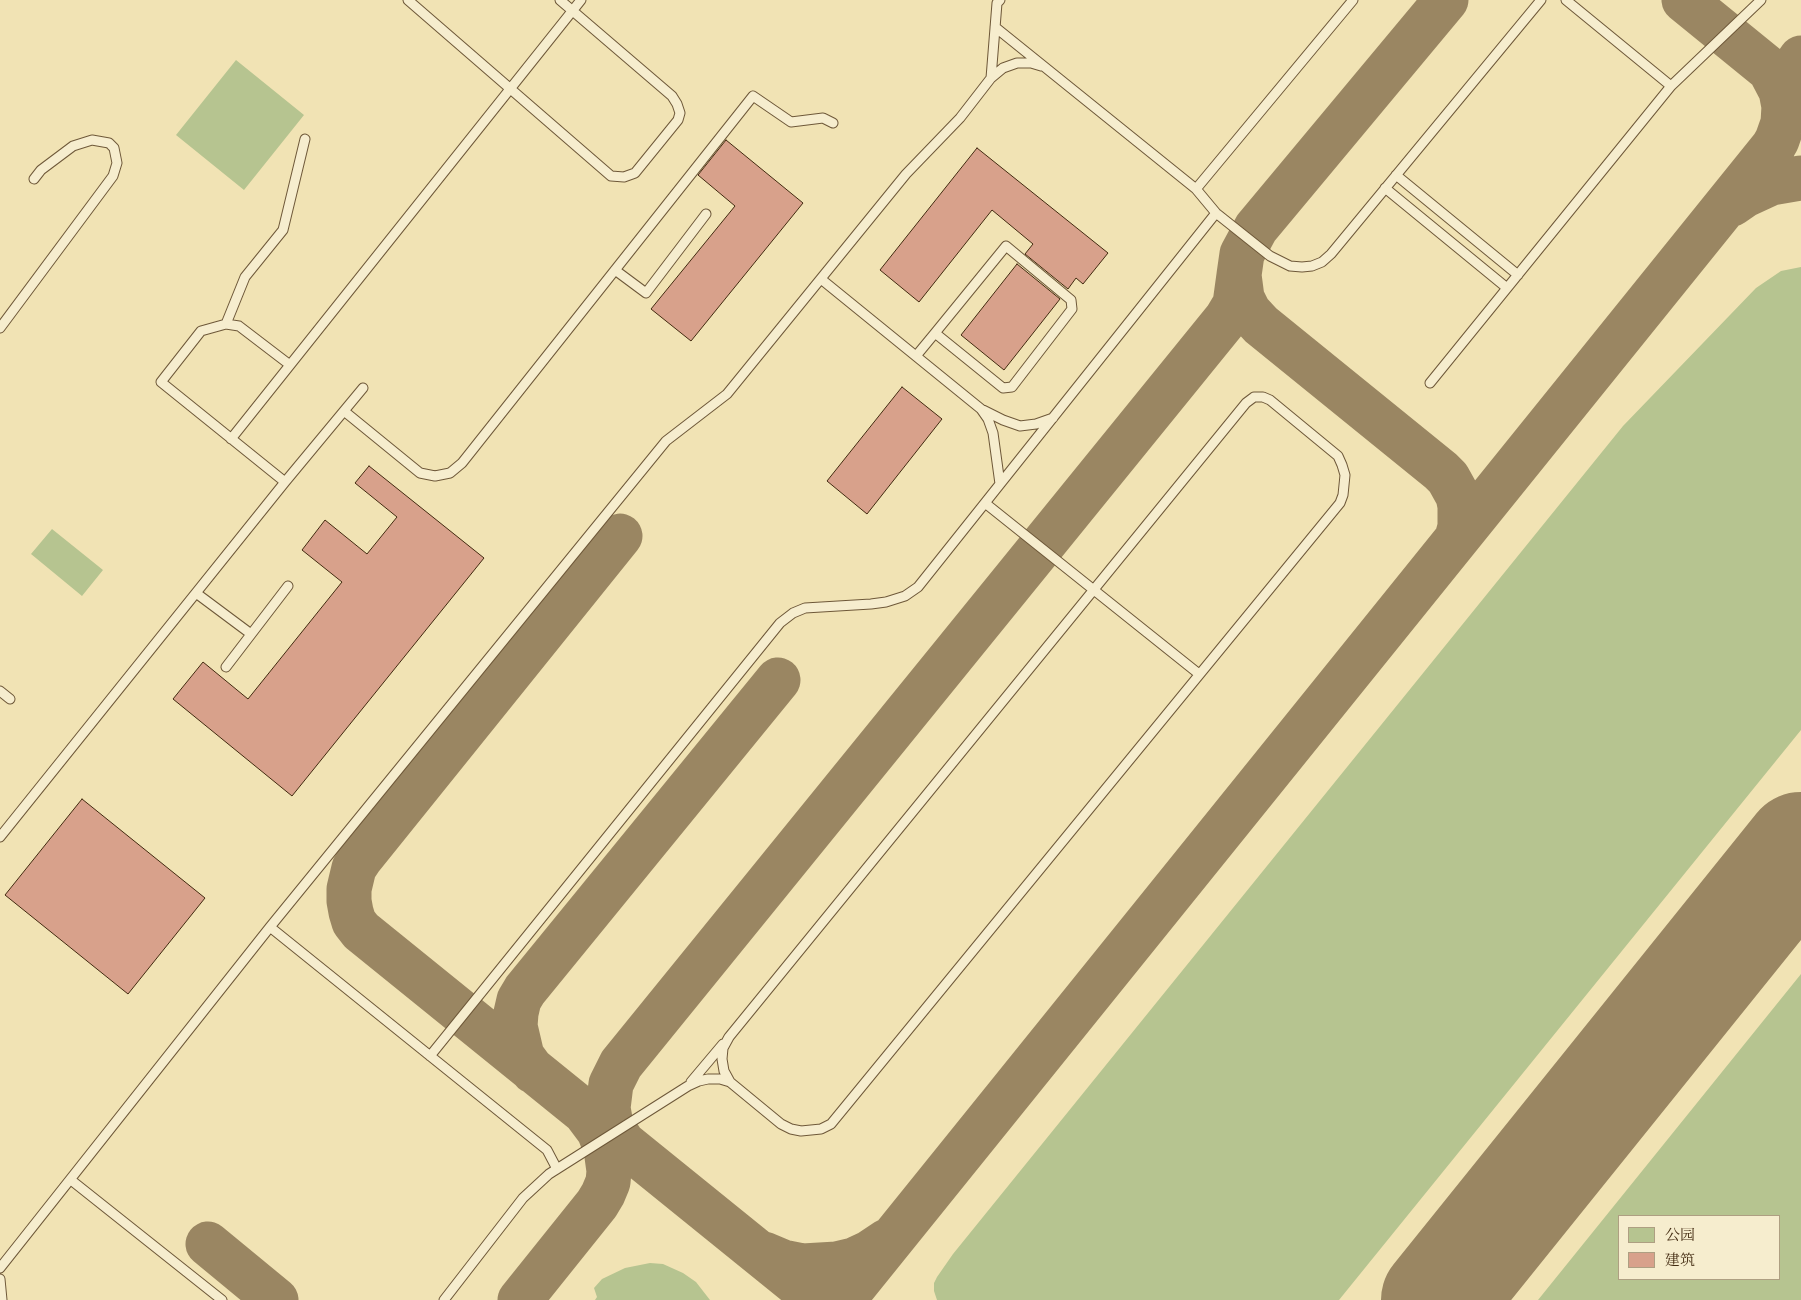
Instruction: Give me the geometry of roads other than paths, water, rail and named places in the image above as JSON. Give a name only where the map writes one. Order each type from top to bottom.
[{"type":"lane","points":[[408,0],[611,176],[624,178],[635,173],[678,120],[680,112],[672,96],[560,0]]},
{"type":"lane","points":[[231,439],[581,0]]},
{"type":"lane","points":[[991,78],[997,3],[1000,0]]},
{"type":"lane","points":[[1196,189],[1353,0]]},
{"type":"lane","points":[[995,27],[1196,189],[1216,213],[1270,256],[1290,266],[1312,266],[1322,262],[1331,254],[1541,0]]},
{"type":"lane","points":[[1566,0],[1672,86]]},
{"type":"lane","points":[[1430,384],[1672,86],[1761,0]]},
{"type":"lane","points":[[0,1268],[270,928],[666,441],[727,394],[906,174],[960,118],[991,78],[1003,68],[1017,63],[1032,63],[1045,67]]},
{"type":"lane","points":[[344,411],[420,473],[435,476],[450,473],[462,463],[753,96],[792,122],[823,118],[832,123]]},
{"type":"lane","points":[[226,324],[245,276],[283,230],[304,139]]},
{"type":"lane","points":[[0,328],[114,176],[118,163],[114,148],[108,143],[92,140],[73,146],[41,170],[34,179]]},
{"type":"lane","points":[[1396,175],[1518,275]]},
{"type":"lane","points":[[1385,188],[1507,288]]},
{"type":"lane","points":[[430,1056],[780,623],[805,608],[872,604],[905,596],[918,586],[1216,213]]},
{"type":"lane","points":[[616,270],[646,293],[706,214]]},
{"type":"lane","points":[[916,356],[1006,246],[1071,300],[1072,309],[1012,387],[1003,388],[935,333]]},
{"type":"lane","points":[[821,279],[981,409],[1020,426],[1036,424],[1053,418]]},
{"type":"lane","points":[[285,482],[161,382],[201,331],[226,324],[239,326],[290,365]]},
{"type":"lane","points":[[0,837],[285,482],[363,388]]},
{"type":"lane","points":[[688,1086],[1246,403],[1254,397],[1263,397],[1270,400],[1338,456],[1345,475],[1343,495],[1340,503],[831,1124],[812,1131],[791,1129],[781,1124],[730,1082],[724,1071],[722,1059],[723,1048],[729,1037]]},
{"type":"lane","points":[[981,409],[988,419],[993,433],[1000,484]]},
{"type":"lane","points":[[985,503],[1199,674]]},
{"type":"lane","points":[[226,667],[288,586]]},
{"type":"lane","points":[[196,593],[251,634]]},
{"type":"lane","points":[[0,691],[10,699]]},
{"type":"lane","points":[[270,928],[547,1150],[557,1169]]},
{"type":"lane","points":[[444,1300],[534,1186],[557,1169],[688,1086],[708,1079],[720,1079],[730,1082]]},
{"type":"lane","points":[[71,1180],[222,1300]]},
{"type":"lane","points":[[0,1279],[2,1300]]}]
